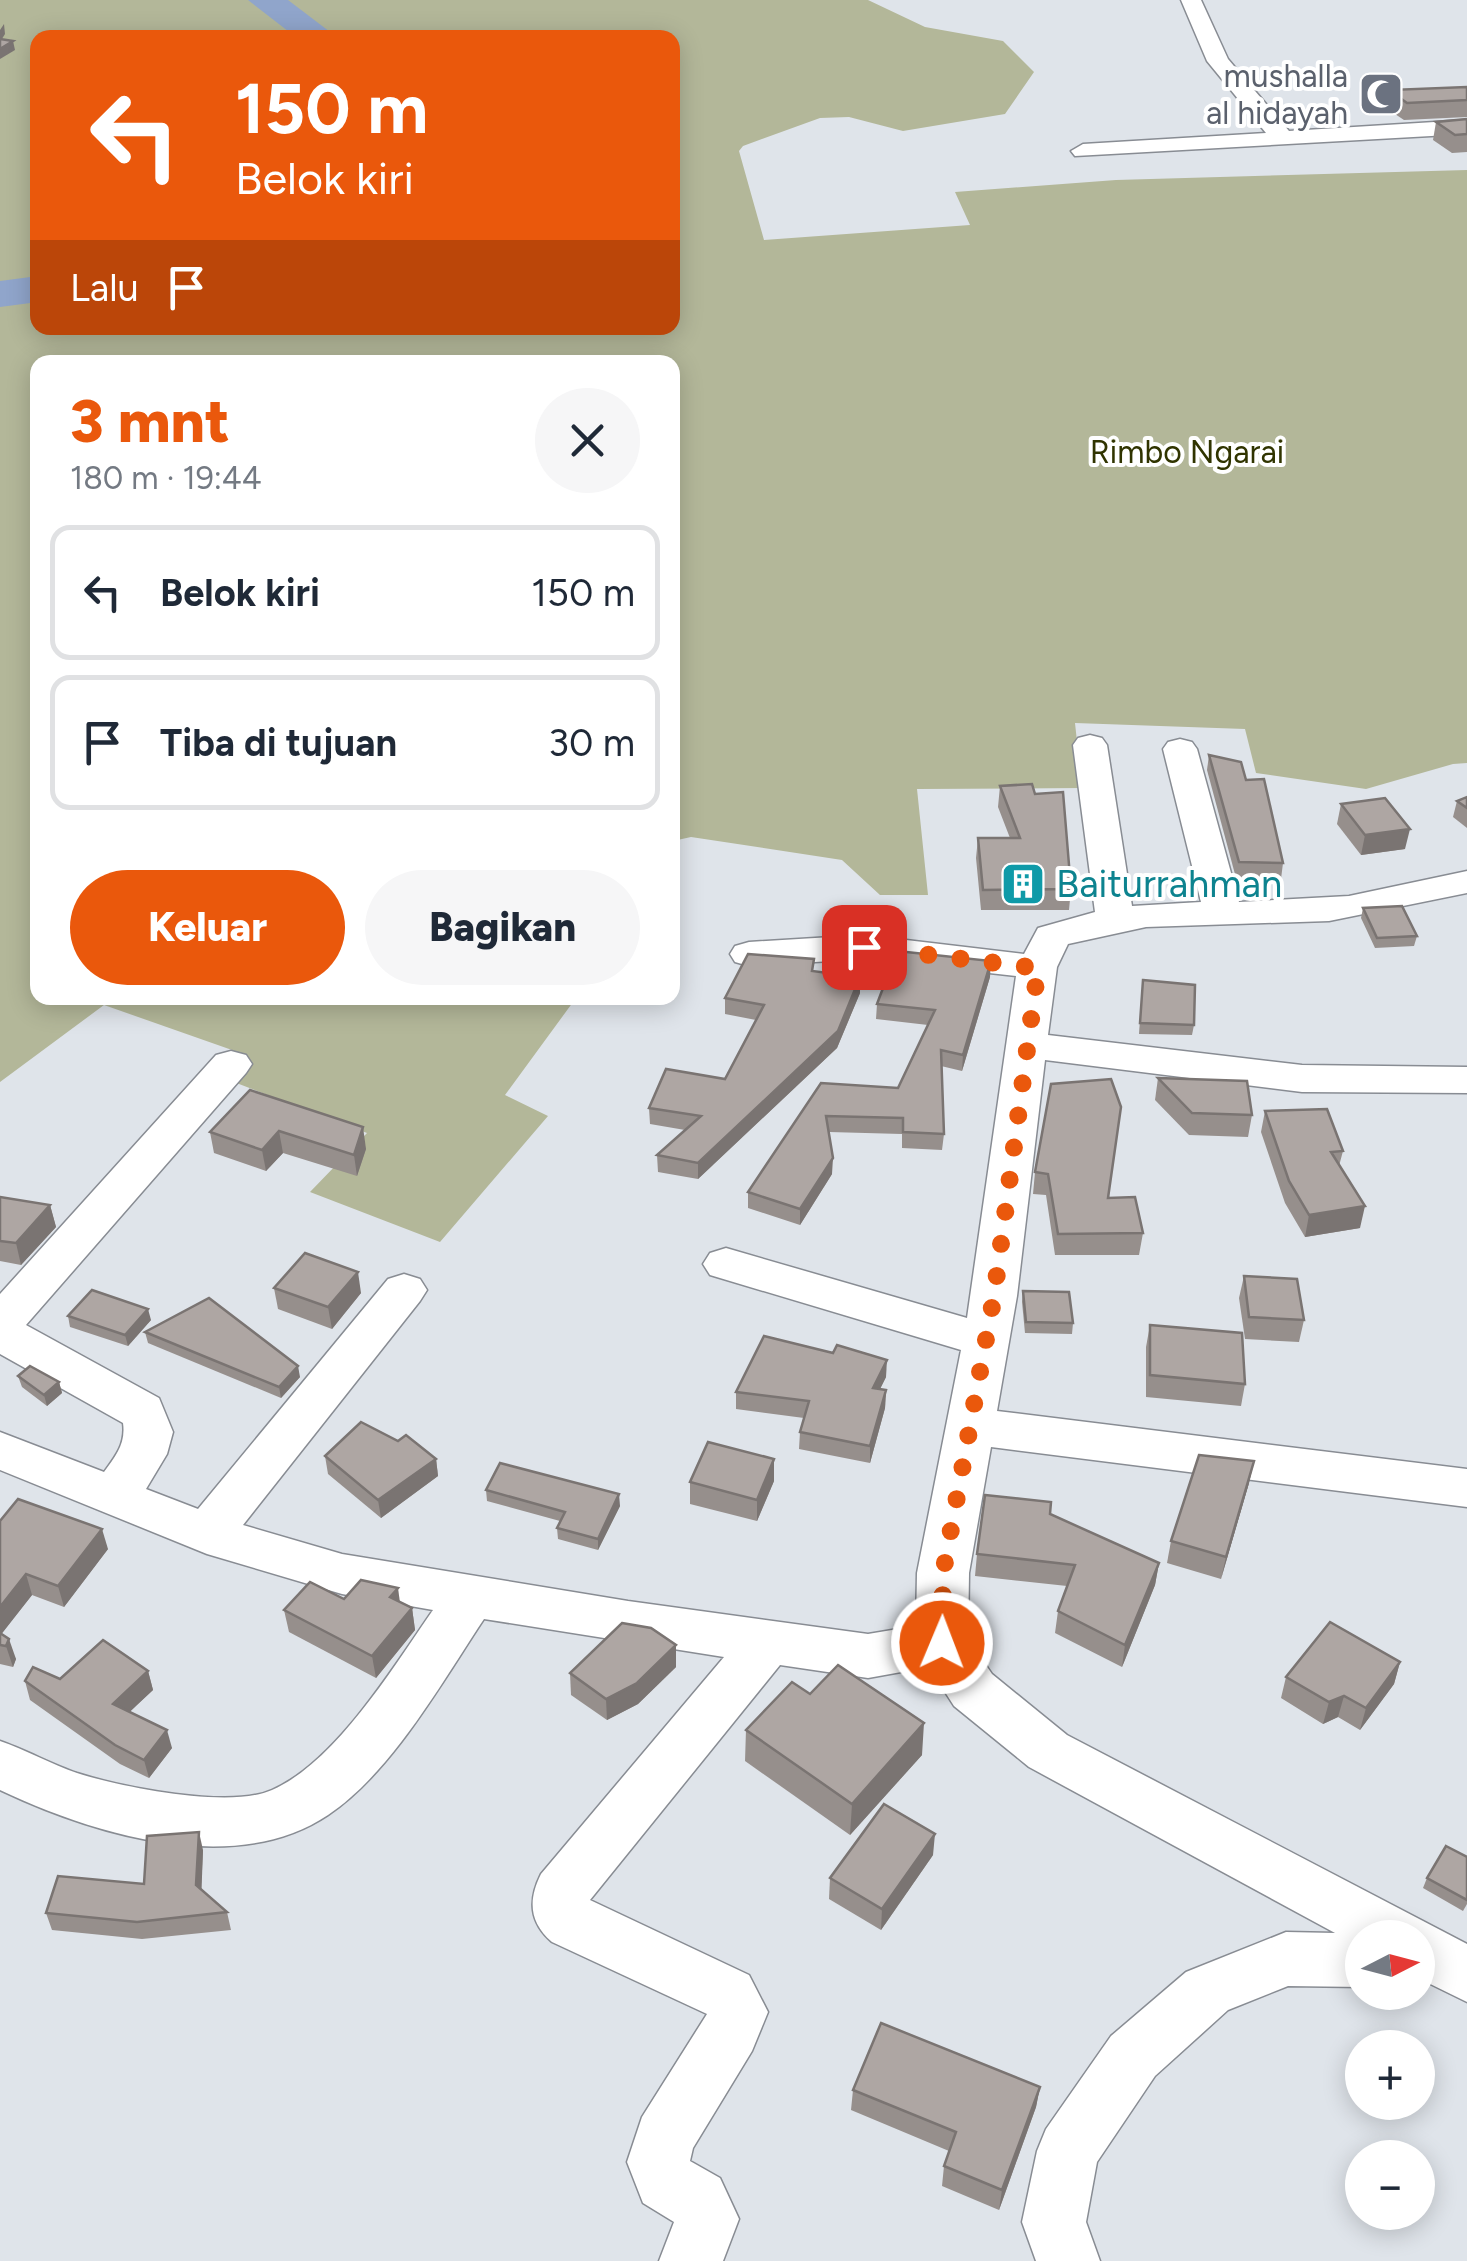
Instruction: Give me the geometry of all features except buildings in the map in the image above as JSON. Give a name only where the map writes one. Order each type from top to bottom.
[{"type":"street","points":[[1191,0],[1218,61],[1283,138]]},
{"type":"street","points":[[1366,110],[1383,131]]},
{"type":"street","points":[[1083,151],[1467,127]]},
{"type":"street","points":[[1090,745],[1116,917]]},
{"type":"street","points":[[1180,749],[1223,916]]},
{"type":"street","points":[[1362,1920],[1048,1752],[972,1690],[942,1643],[943,1573],[985,1340],[1038,968],[1052,936],[1116,917],[1311,912],[1391,900],[1467,882]]},
{"type":"street","points":[[749,954],[864,947],[1038,968]]},
{"type":"street","points":[[1029,1045],[1307,1081],[1363,1084],[1467,1080]]},
{"type":"street","points":[[116,1494],[150,1439],[151,1423],[142,1411],[15,1341],[0,1327],[231,1064]]},
{"type":"street","points":[[726,1264],[985,1340]]},
{"type":"street","points":[[206,1534],[404,1290]]},
{"type":"street","points":[[969,1426],[1467,1488]]},
{"type":"street","points":[[0,1450],[116,1494],[206,1534],[342,1574],[868,1656],[942,1643]]},
{"type":"street","points":[[0,1764],[82,1799],[174,1816],[247,1824],[290,1810],[329,1784],[410,1684],[471,1596]]},
{"type":"street","points":[[691,2261],[707,2219],[697,2200],[666,2181],[658,2162],[664,2138],[732,2031],[738,2012],[728,1994],[572,1923],[561,1913],[561,1892],[768,1642]]},
{"type":"street","points":[[1068,2261],[1054,2222],[1068,2151],[1133,2056],[1207,1991],[1286,1959],[1345,1960]]},
{"type":"green space","name":"Rimbo Ngarai","points":[[0,0],[868,0],[925,27],[1003,41],[1034,72],[1005,114],[903,131],[849,117],[820,118],[743,146],[739,151],[764,240],[970,225],[955,192],[1116,180],[1467,170],[1467,763],[1366,789],[1256,773],[1245,729],[1075,723],[1082,788],[917,789],[928,895],[880,895],[842,860],[691,837],[680,839],[680,355],[30,355],[30,1005],[104,1005],[0,1082]]},
{"type":"green space","name":"Rimbo Ngarai","points":[[104,1005],[571,1005],[505,1095],[548,1116],[440,1242],[310,1192],[367,1133],[213,1074],[232,1050]]},
{"type":"waterway","points":[[265,0],[309,30]]},
{"type":"waterway","points":[[0,294],[30,290]]},
{"type":"place","name":"mushalla al hidayah","points":[[1381,94]]},
{"type":"place","name":"Baiturrahman","points":[[1023,884]]},
{"type":"route","points":[[864,947],[1038,968],[994,1296],[943,1573],[942,1643]]}]
